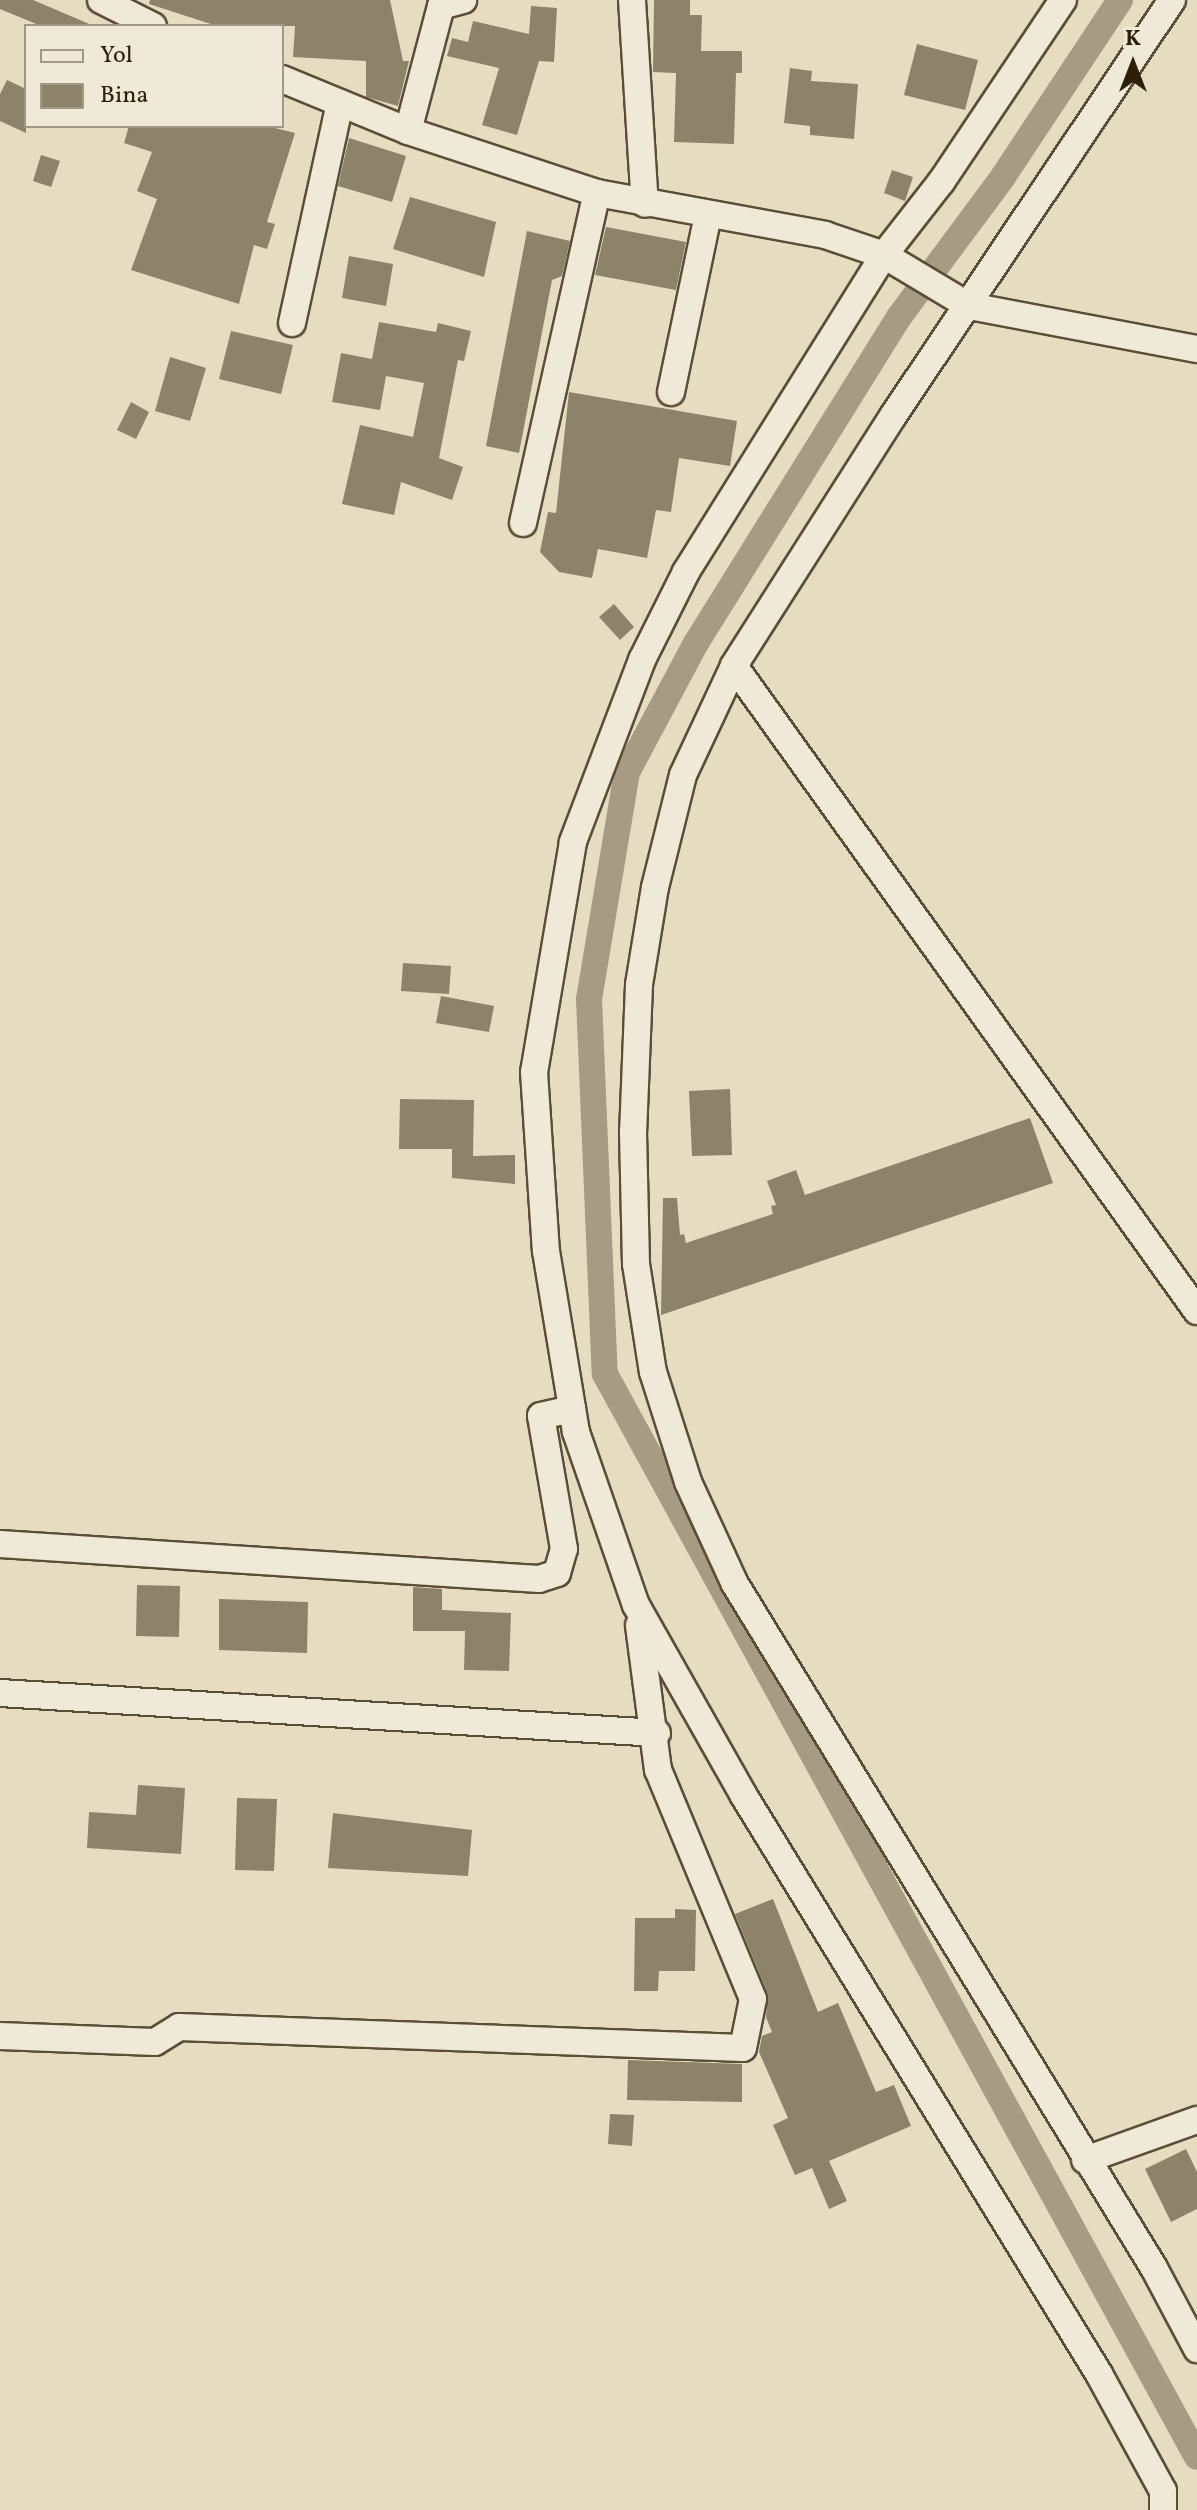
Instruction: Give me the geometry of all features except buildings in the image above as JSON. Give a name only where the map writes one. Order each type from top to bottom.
[{"type":"street","points":[[101,0],[149,24]]},
{"type":"street","points":[[408,131],[441,6],[463,0]]},
{"type":"street","points":[[632,0],[645,204]]},
{"type":"street","points":[[0,2036],[155,2042],[179,2027],[743,2048],[753,1999],[658,1770],[657,1733],[636,1605],[572,1409],[546,1251],[534,1072],[573,842],[642,660],[686,572],[1063,0]]},
{"type":"street","points":[[1172,0],[734,666],[683,775],[655,887],[639,985],[633,1132],[636,1264],[653,1372],[688,1482],[735,1584],[1197,2349]]},
{"type":"street","points":[[284,80],[408,131],[597,193],[825,235],[892,259],[969,306],[1197,349]]},
{"type":"street","points":[[292,323],[340,103]]},
{"type":"street","points":[[523,523],[597,193]]},
{"type":"street","points":[[671,392],[708,215]]},
{"type":"street","points":[[734,666],[1197,1311]]},
{"type":"street","points":[[0,1544],[539,1579],[557,1573],[564,1549],[541,1416],[572,1409]]},
{"type":"street","points":[[636,1605],[744,1796],[1099,2374],[1163,2491],[1163,2510]]},
{"type":"street","points":[[0,1693],[657,1733]]},
{"type":"street","points":[[1085,2160],[1197,2120]]},
{"type":"waterway","points":[[1120,0],[1003,177],[899,317],[696,643],[627,772],[589,999],[605,1374],[1197,2457]]}]
